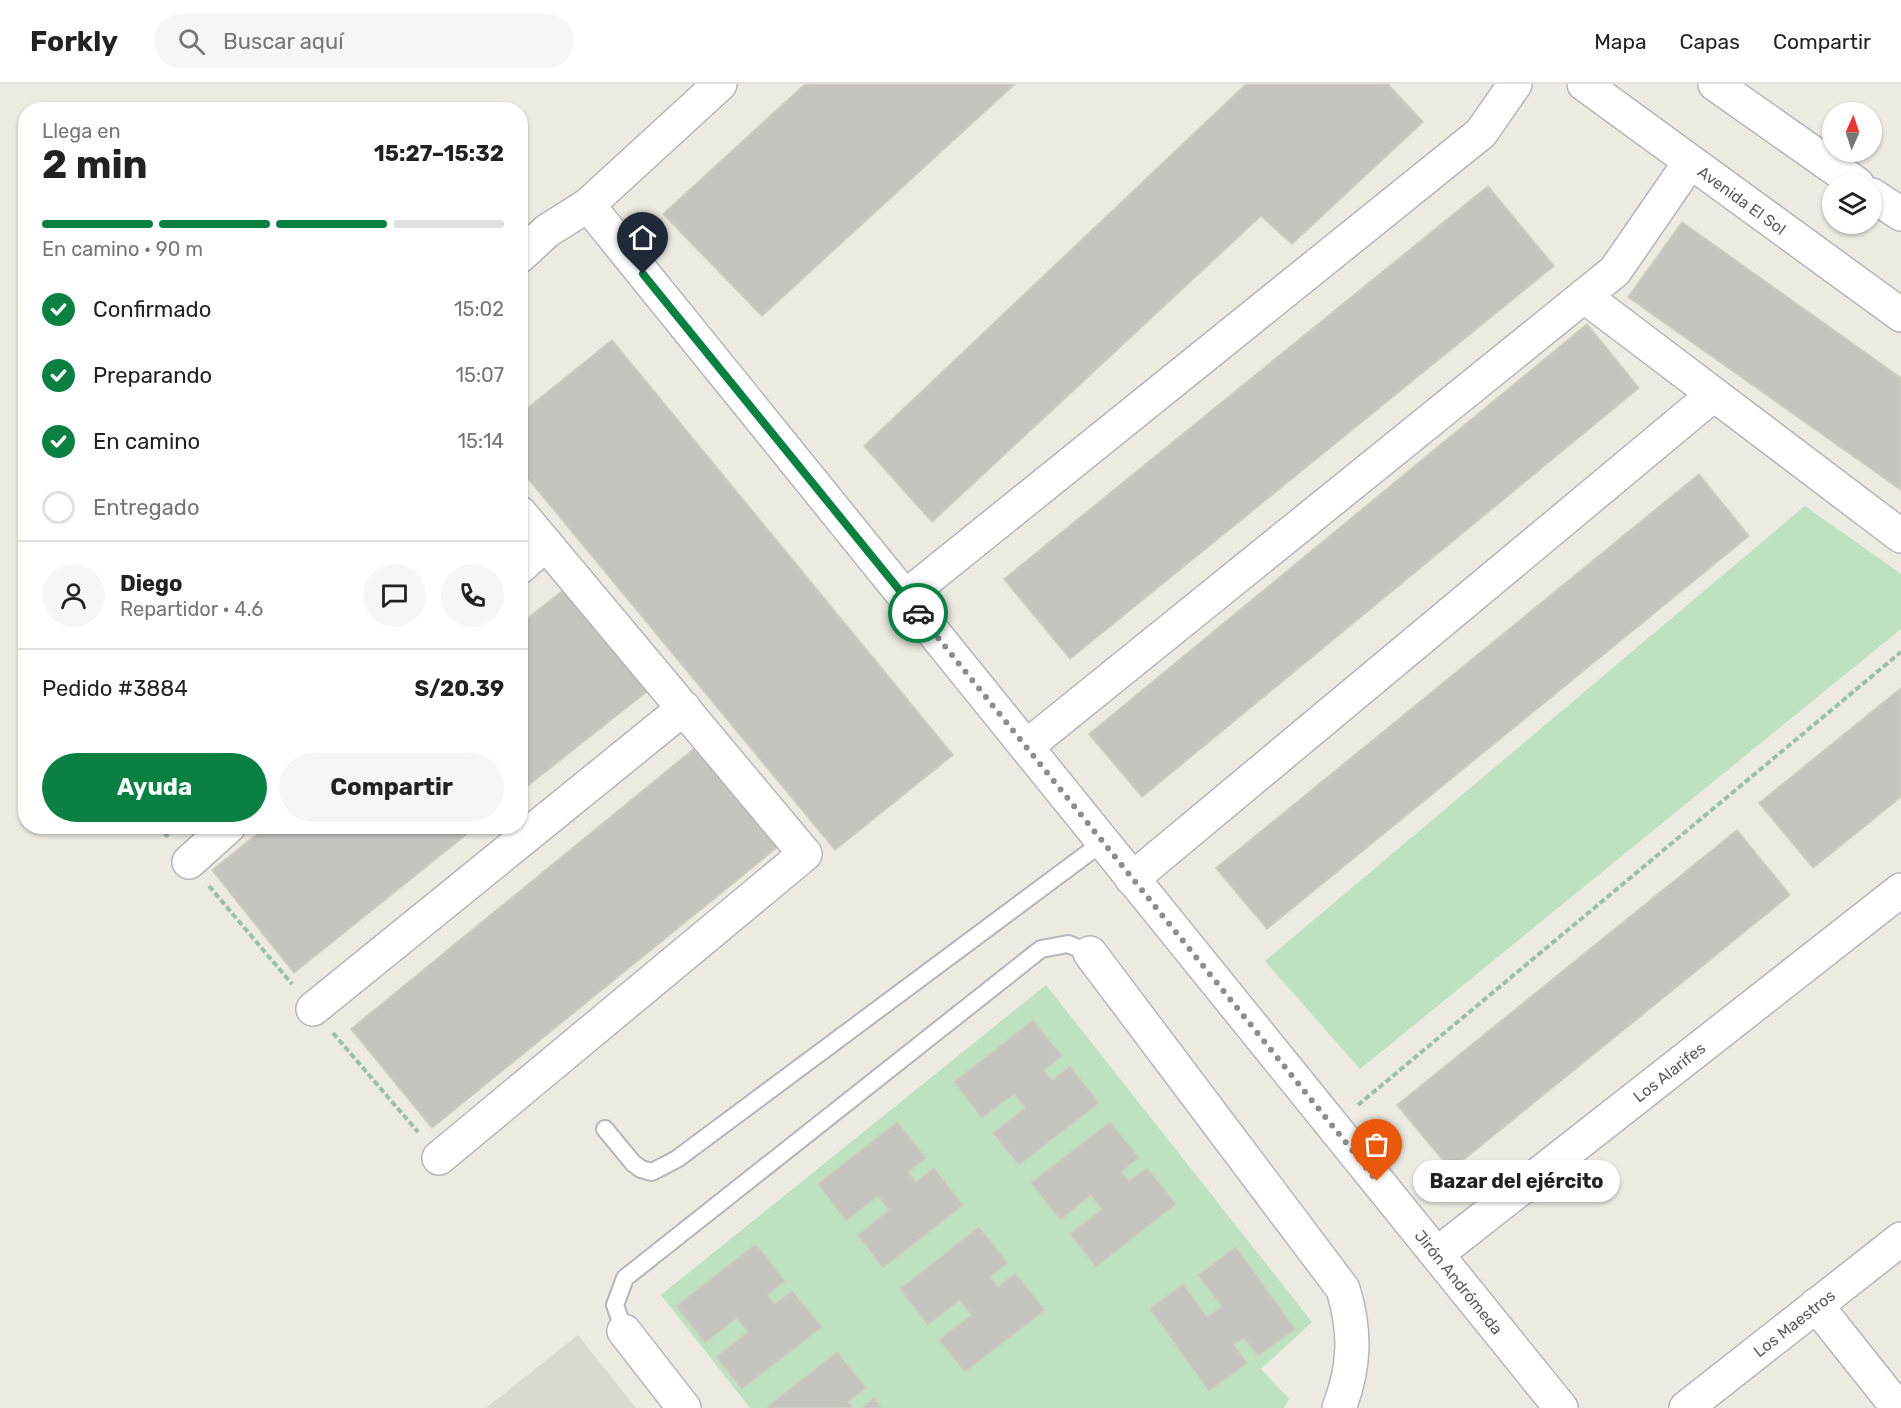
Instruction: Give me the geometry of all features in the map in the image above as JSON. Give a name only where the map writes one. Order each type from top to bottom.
[{"type":"street","points":[[528,248],[547,231],[588,205],[720,84]]},
{"type":"street","points":[[905,597],[1481,133],[1515,84]]},
{"type":"street","name":"Avenida El Sol","points":[[1584,84],[1901,315]]},
{"type":"street","points":[[1715,84],[1843,174]]},
{"type":"street","points":[[1026,747],[1615,272],[1690,162]]},
{"type":"street","points":[[1882,202],[1901,214]]},
{"type":"street","name":"Jirón Andrómeda","points":[[588,205],[1561,1408]]},
{"type":"street","points":[[1584,296],[1901,536]]},
{"type":"street","points":[[1132,879],[1713,395]]},
{"type":"street","points":[[440,1158],[805,854],[528,523]]},
{"type":"street","points":[[528,560],[546,544]]},
{"type":"street","points":[[313,1009],[684,708]]},
{"type":"street","points":[[189,862],[221,834]]},
{"type":"street","name":"Los Alarifes","points":[[1437,1254],[1901,890]]},
{"type":"street","points":[[1090,953],[1343,1289],[1350,1313],[1353,1338],[1352,1363],[1347,1388],[1339,1408]]},
{"type":"street","name":"Los Maestros","points":[[1686,1408],[1901,1239]]},
{"type":"street","points":[[1816,1305],[1898,1408]]},
{"type":"street","points":[[624,1331],[684,1408]]},
{"type":"lane","points":[[605,1129],[641,1169],[652,1172],[677,1159],[1102,842]]},
{"type":"lane","points":[[624,1331],[615,1305],[625,1278],[1041,949],[1068,944],[1090,953]]},
{"type":"path","points":[[1332,1126],[1901,652]]},
{"type":"shaded area","points":[[578,1335],[636,1408],[486,1408]]},
{"type":"green space","points":[[1805,506],[1901,574],[1901,629],[1360,1069],[1265,961]]},
{"type":"green space","points":[[1046,985],[1312,1322],[1261,1369],[1289,1399],[1284,1408],[750,1408],[661,1295]]},
{"type":"building","points":[[805,84],[1015,84],[762,316],[663,214]]},
{"type":"building","points":[[1246,84],[1388,84],[1423,122],[1292,244],[1261,216],[932,522],[864,446]]},
{"type":"building","points":[[1488,186],[1554,266],[1070,659],[1004,579]]},
{"type":"building","points":[[1682,222],[1901,378],[1901,490],[1628,297]]},
{"type":"building","points":[[1587,324],[1639,388],[1142,797],[1089,734]]},
{"type":"building","points":[[612,340],[953,755],[835,850],[528,479],[528,408]]},
{"type":"building","points":[[1699,474],[1749,536],[1267,929],[1216,868]]},
{"type":"building","points":[[566,588],[649,690],[528,786],[528,618]]},
{"type":"building","points":[[1901,688],[1901,797],[1813,868],[1759,803]]},
{"type":"building","points":[[696,747],[779,846],[432,1128],[351,1029]]},
{"type":"building","points":[[1737,830],[1790,895],[1451,1170],[1397,1105]]},
{"type":"building","points":[[257,834],[467,834],[294,973],[212,870]]},
{"type":"building","points":[[1033,1020],[1062,1056],[1044,1070],[1052,1080],[1070,1066],[1099,1103],[1019,1165],[993,1133],[1025,1108],[1014,1094],[982,1118],[954,1082]]},
{"type":"building","points":[[897,1122],[926,1158],[908,1172],[916,1182],[934,1168],[963,1205],[883,1268],[858,1235],[889,1210],[878,1196],[846,1221],[818,1184]]},
{"type":"building","points":[[1110,1122],[1139,1158],[1121,1172],[1129,1181],[1147,1168],[1176,1204],[1096,1267],[1070,1234],[1102,1209],[1091,1195],[1060,1220],[1031,1183]]},
{"type":"building","points":[[979,1227],[1008,1263],[990,1277],[998,1287],[1015,1273],[1045,1310],[965,1372],[939,1340],[971,1315],[960,1300],[928,1325],[900,1289]]},
{"type":"building","points":[[756,1244],[785,1281],[767,1295],[774,1304],[792,1291],[822,1327],[742,1389],[716,1357],[748,1332],[737,1318],[705,1343],[676,1306]]},
{"type":"building","points":[[1236,1247],[1295,1329],[1258,1356],[1244,1338],[1234,1345],[1247,1363],[1209,1391],[1150,1309],[1183,1284],[1207,1317],[1222,1307],[1198,1275]]},
{"type":"building","points":[[837,1352],[866,1388],[848,1402],[853,1408],[766,1408]]},
{"type":"building","points":[[874,1398],[881,1408],[862,1408]]},
{"type":"way so far","points":[[918,613],[1377,1181]]},
{"type":"place","name":"Bazar del ejército","points":[[1377,1181]]},
{"type":"route","points":[[643,274],[918,613]]}]
